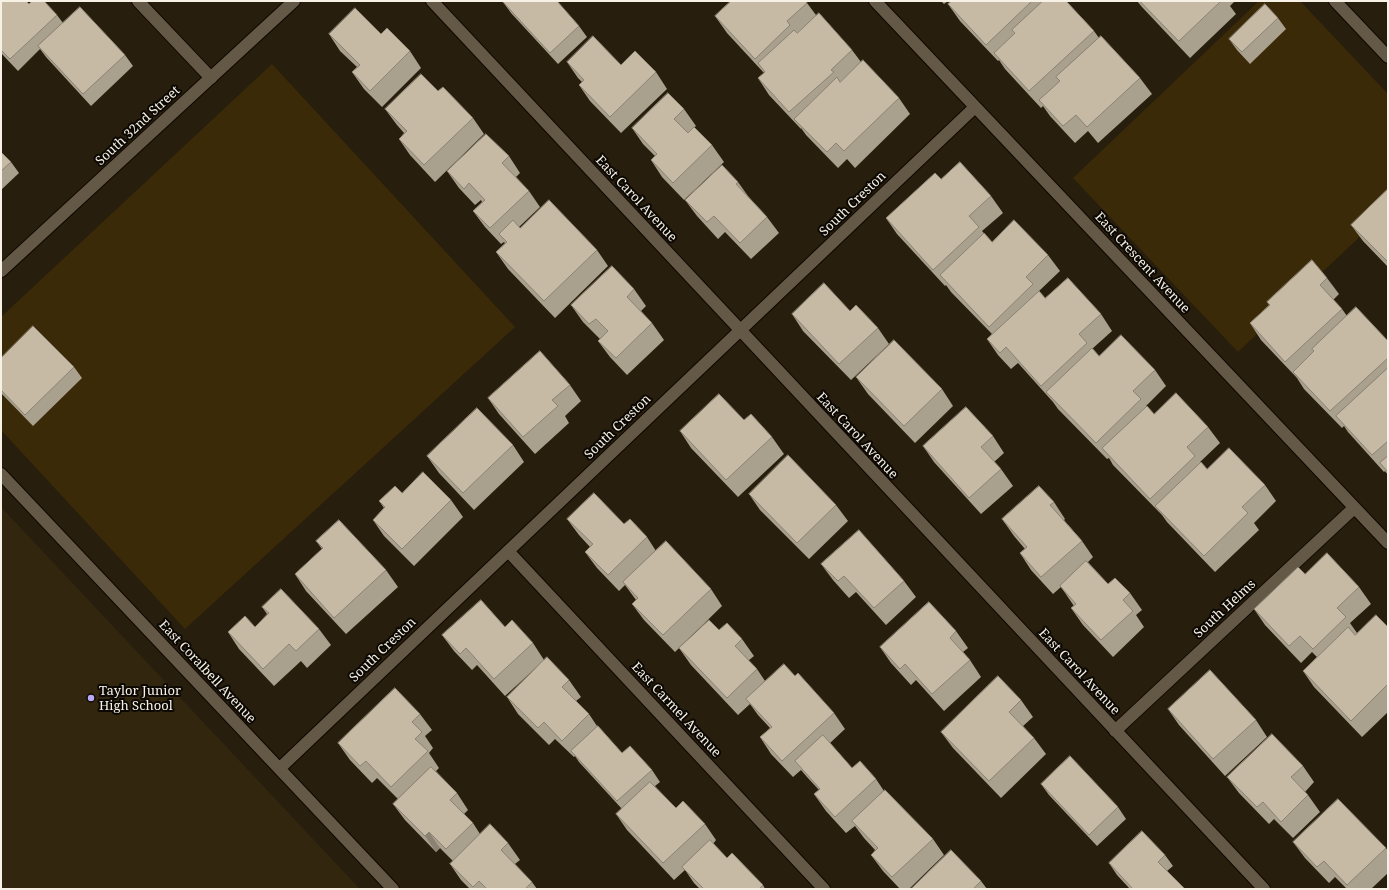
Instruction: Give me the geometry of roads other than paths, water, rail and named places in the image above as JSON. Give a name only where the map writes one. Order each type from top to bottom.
[{"type":"street","points":[[138,1],[211,78]]},
{"type":"street","name":"South 32nd Street","points":[[1,271],[294,1]]},
{"type":"street","name":"East Carol Avenue","points":[[432,1],[1264,889]]},
{"type":"street","name":"East Crescent Avenue","points":[[875,1],[1388,543]]},
{"type":"street","points":[[1335,1],[1388,57]]},
{"type":"street","name":"South Creston","points":[[280,768],[975,107]]},
{"type":"street","name":"East Coralbell Avenue","points":[[1,474],[393,889]]},
{"type":"street","name":"South Helms","points":[[1115,731],[1354,508]]},
{"type":"street","name":"East Carmel Avenue","points":[[508,551],[824,889]]},
{"type":"place","name":"Taylor Junior High School","points":[[91,698]]}]
